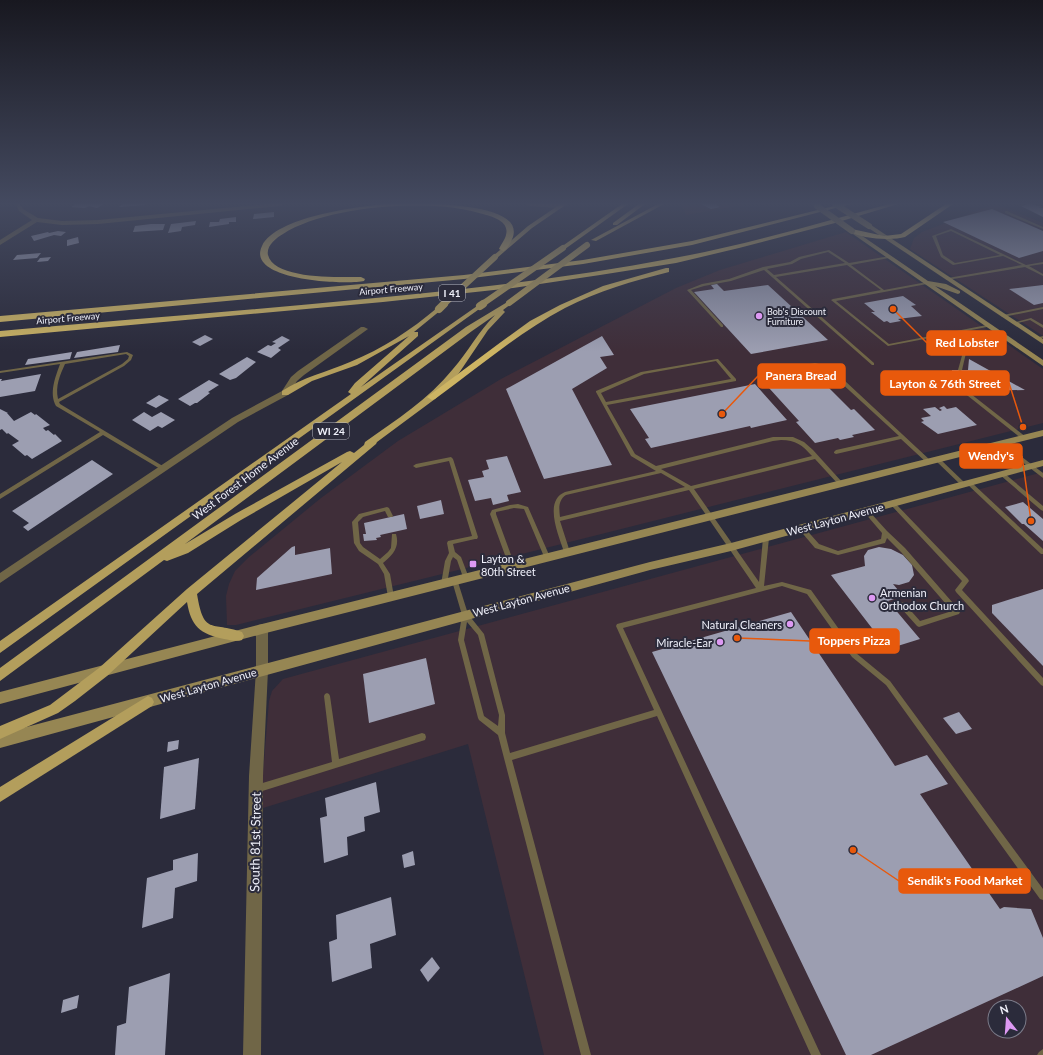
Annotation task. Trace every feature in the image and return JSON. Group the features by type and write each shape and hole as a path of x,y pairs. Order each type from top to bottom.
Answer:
{"highway":[{"path":"264,253 264,258 271,266 285,272 308,277 336,280 436,276 464,277"},
{"name":"Airport Freeway","path":"0,319 464,277 583,262 636,253"},
{"name":"Airport Freeway","path":"0,334 494,289 645,266 708,253"},
{"path":"432,397 521,331 549,313 576,300 633,278 731,253"}],"main road":[{"path":"284,393 303,383 354,363 406,334 417,325 425,322 499,253"},
{"name":"West Forest Home Avenue","path":"0,648 556,253"},
{"name":"West Forest Home Avenue","path":"0,675 463,334 509,303 576,253"},
{"path":"884,253 988,326 1032,341 1043,364"},
{"path":"911,253 1014,323 1032,341 1043,356"},
{"path":"899,264 928,275 948,279"},
{"path":"927,283 950,287 987,312 1003,316"},
{"path":"0,733 54,709 71,698 103,672 191,592 372,442 432,397 456,371 485,330 500,315 509,303"},
{"path":"343,403 358,385 424,326 425,322"},
{"path":"0,698 391,596 444,584 1043,433"},
{"path":"154,562 184,550 238,517 372,442"},
{"name":"West Layton Avenue","path":"0,741 465,615 650,566 766,538 1043,463"},
{"path":"191,592 193,610 204,629 213,633 238,636"},
{"path":"0,795 148,702"}],"street":[{"path":"0,579 235,420 284,393 297,376 364,329"},
{"name":"South 81st Street","path":"252,1055 256,789 262,670 262,629"}],"lane":[{"path":"722,326 689,290 703,284 730,280 764,268 791,263 800,258 820,253"},
{"path":"832,253 884,291"},
{"path":"941,253 942,256 954,264 1004,255"},
{"path":"1000,253 1043,275"},
{"path":"773,276 889,257"},
{"path":"948,279 1043,263"},
{"path":"764,268 873,364"},
{"path":"927,283 833,300 888,345 988,326"},
{"path":"1003,316 1043,308"},
{"path":"1014,323 1032,319 1043,327"},
{"path":"0,372 126,353 129,353 132,357 123,365 56,402"},
{"path":"960,370 964,353"},
{"path":"604,404 734,380 717,360 643,373 598,392 604,404 633,455 692,488 761,590"},
{"path":"63,362 54,389 54,396 58,405 164,469"},
{"path":"779,372 815,364 828,368 903,437 967,484 1043,552"},
{"path":"961,378 960,387 1024,438"},
{"path":"0,496 104,432"},
{"path":"656,468 773,439 789,437 806,445 840,483"},
{"path":"836,452 903,437"},
{"path":"1002,444 1043,476"},
{"path":"558,520 816,457"},
{"path":"416,466 451,459 475,537 450,543 452,553 448,561 444,584"},
{"path":"567,552 558,520 556,506 559,498 567,493 662,471"},
{"path":"1002,474 1043,509"},
{"path":"894,504 966,581 958,590 1043,682"},
{"path":"512,566 493,514 494,511 512,506 526,508 547,558"},
{"path":"390,516 387,509 361,516 355,522 357,543 361,549 380,562 387,574 391,596"},
{"path":"866,511 885,533 903,550 957,612 919,624 902,605"},
{"path":"801,528 817,546 838,553 883,541 885,533"},
{"path":"380,562 392,552 395,545 394,536"},
{"path":"761,590 766,538"},
{"path":"452,553 459,559 465,615 461,640 481,718 501,733"},
{"path":"816,1055 619,626 782,584 808,592 854,655 888,683 1043,896"},
{"path":"465,615 481,634 502,715 501,733 586,1055"},
{"path":"327,696 336,764"},
{"path":"508,757 659,712"},
{"path":"256,789 422,737"}],"shaded area":[{"path":"776,253 877,253 1043,369 1043,423 426,578 236,625 227,625 226,596 229,584 235,571 249,557 321,498 398,441 501,379 676,288 720,270"},
{"path":"916,253 1043,253 1043,336"},
{"path":"1043,472 1043,1055 544,1055 468,744 260,809 269,701 272,691 283,679"}],"building":[{"path":"41,253 37,258 13,260 17,255"},
{"path":"1009,253 1035,253 1019,258"},
{"path":"51,257 48,261 37,262 40,258"},
{"name":"Bob's Discount Furniture","path":"717,284 724,291 768,285 828,340 751,354 694,292 714,289 711,285"},
{"path":"1043,285 1043,303 1034,305 1009,289"},
{"path":"903,296 916,305 911,306 922,316 898,319 901,321 890,323 887,321 884,322 871,312 875,312 864,303"},
{"path":"205,335 213,339 200,346 192,342"},
{"path":"282,336 290,340 278,348 281,350 271,358 257,352 268,345 271,346 276,343 272,342"},
{"path":"602,336 614,355 600,357 607,368 572,389 612,465 544,479 506,389"},
{"path":"120,345 118,352 74,358 77,352"},
{"path":"72,352 70,359 25,365 28,359"},
{"path":"247,357 256,362 236,378 230,380 219,374"},
{"path":"969,359 1025,390 966,391 968,378 954,379 951,377 952,370 968,370"},
{"path":"41,374 35,391 0,397 0,379 2,379 1,381"},
{"path":"819,378 851,410 854,409 875,430 852,435 854,437 840,440 838,438 815,443 796,422 799,421 769,388"},
{"path":"209,380 219,385 208,392 210,393 197,403 190,406 178,399"},
{"path":"755,384 787,420 751,428 750,426 651,448 645,439 649,438 630,409"},
{"path":"159,395 169,400 156,408 146,403"},
{"path":"944,406 947,409 956,407 977,425 938,434 921,422 924,421 921,418 931,416 923,409 935,407 940,411 942,410 939,408"},
{"path":"0,409 8,413 14,421 31,412 35,415 36,414 50,425 43,428 54,435 55,434 62,441 32,459 27,455 25,456 12,445 19,441 8,433 7,434 2,429 0,430"},
{"path":"144,412 152,417 161,412 175,420 162,428 158,426 150,431 132,420"},
{"path":"507,456 521,492 507,495 509,501 493,505 491,498 475,501 468,480 484,477 482,471 489,469 486,460"},
{"path":"92,460 113,474 28,531 23,527 29,523 12,511"},
{"path":"441,500 444,514 420,519 417,506"},
{"path":"1023,502 1043,519 1043,541 1024,524 1022,524 1005,507"},
{"path":"404,514 407,529 380,535 381,537 376,538 377,540 364,541 363,534 366,534 364,523"},
{"path":"295,546 295,555 330,548 332,574 256,590 257,578"},
{"name":"Armenian Orthodox Church","path":"879,547 891,549 903,555 912,565 914,575 909,582 899,585 893,584 903,596 888,601 920,639 888,649 831,575 865,566 864,556 868,550"},
{"path":"1043,589 1043,666 992,613 992,605"},
{"path":"791,612 895,766 927,755 948,784 920,794 1000,909 1004,907 1031,909 1043,938 1043,976 993,999 987,999 987,1002 871,1055 846,1055 652,652"},
{"path":"426,658 435,704 369,723 363,674"},
{"path":"959,712 972,729 956,734 943,718"},
{"path":"179,740 178,749 167,752 168,742"},
{"path":"199,758 195,809 160,819 164,767"},
{"path":"376,782 380,812 364,817 365,831 347,837 348,855 324,863 320,818 327,816 325,798"},
{"path":"413,851 415,865 404,868 402,855"},
{"path":"198,853 197,881 175,888 173,918 142,928 147,878 173,870 173,860"},
{"path":"391,897 396,935 370,944 372,968 332,982 329,942 337,939 336,915"},
{"path":"432,957 440,968 428,982 420,970"},
{"path":"170,973 165,1055 115,1055 117,1026 126,1023 129,987"},
{"path":"79,995 77,1008 61,1013 63,1000"}],"place":[{"name":"Red Lobster","path":"893,309"},
{"name":"Bob's Discount Furniture","path":"759,316"},
{"name":"Panera Bread","path":"722,414"},
{"name":"Layton & 76th Street","path":"1023,427"},
{"name":"Wendy's","path":"1031,521"},
{"name":"Layton & 80th Street","path":"473,564"},
{"name":"Armenian Orthodox Church","path":"872,598"},
{"name":"Natural Cleaners","path":"790,624"},
{"name":"Toppers Pizza","path":"737,638"},
{"name":"Miracle-Ear","path":"720,642"},
{"name":"Sendik's Food Market","path":"853,850"}]}
